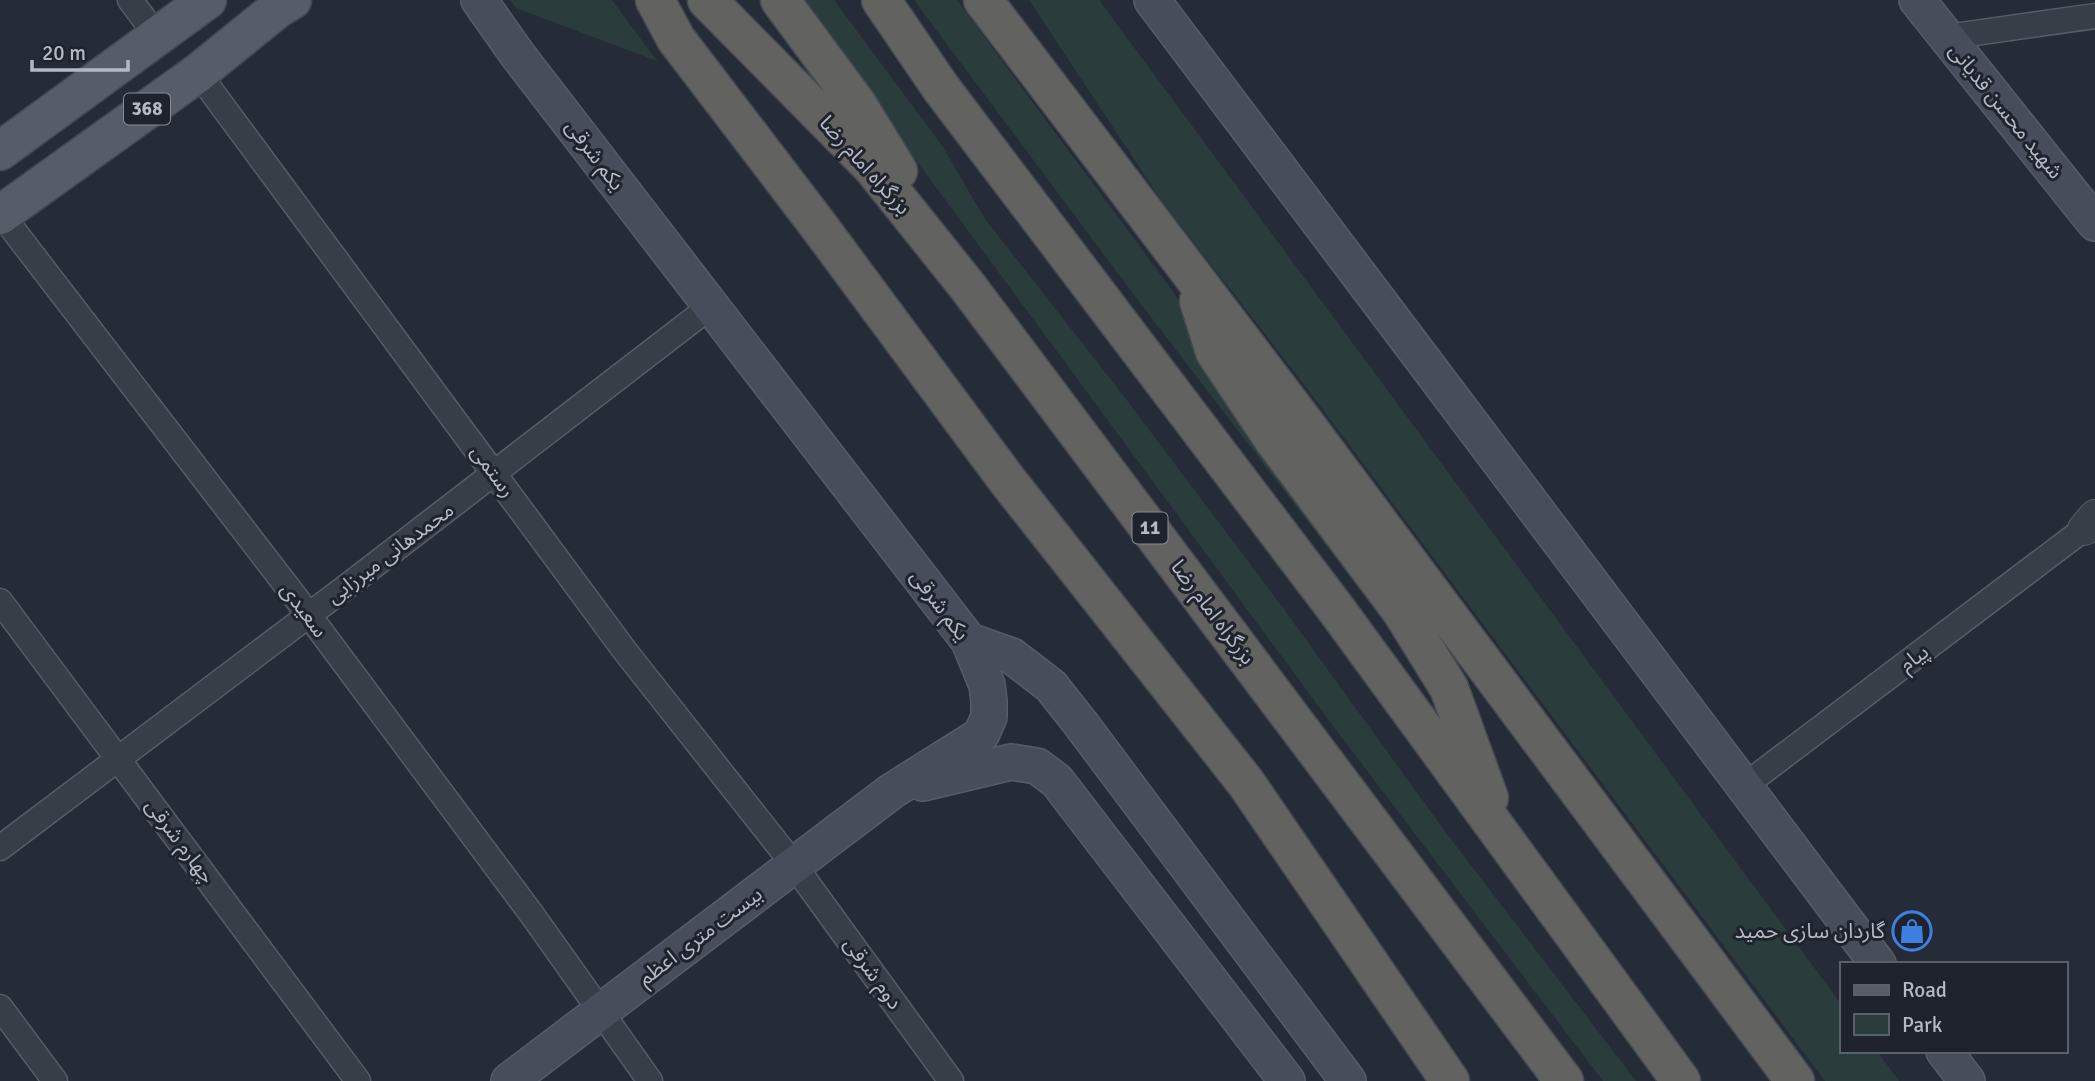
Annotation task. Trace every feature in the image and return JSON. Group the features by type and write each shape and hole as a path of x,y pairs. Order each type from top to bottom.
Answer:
{"highway":[{"path":"655,0 676,39 1007,480 1246,783 1450,1081"},
{"name":"بزرگراه امام رضا","path":"707,0 872,167 968,287 1564,1081"},
{"path":"780,0 857,104 968,287"},
{"path":"881,0 941,88 1336,609 1681,1081"},
{"path":"983,0 1300,417 1795,1081"},
{"path":"1191,276 1215,352 1273,439 1402,612 1449,688 1503,840"}],"main road":[{"name":"368","path":"0,151 207,0"},
{"name":"368","path":"1,214 198,73 292,0"},
{"name":"یکم شرقی","path":"479,0 517,54 969,641 987,685 989,717 981,735 892,791"},
{"path":"1152,0 1876,962"},
{"name":"شهید محسن قدیانی","path":"1917,0 2095,223"},
{"path":"969,641 1012,656 1051,686 1348,1081"},
{"path":"892,791 1011,762 1037,766 1057,781 1287,1081"},
{"name":"بیست متری اعظم","path":"509,1081 892,791"},
{"path":"1946,1053 1967,1081"}],"street":[{"path":"130,0 157,36"},
{"path":"1947,37 2095,16"},
{"name":"رستمی","path":"198,73 625,651 794,865"},
{"name":"سعیدی","path":"1,214 308,615 533,916 650,1081"},
{"name":"محمدهانی میرزایی","path":"0,848 711,306"},
{"name":"پیام","path":"1744,786 2091,525"},
{"name":"چهارم شرقی","path":"0,601 358,1081"},
{"name":"دوم شرقی","path":"794,865 951,1081"},
{"path":"0,1007 55,1081"}],"green space":[{"path":"510,0 612,0 657,61 516,8"},
{"path":"798,0 834,0 943,147 985,219 1126,399 1283,608 1447,834 1636,1081 1603,1081 1333,726"},
{"path":"914,0 957,0 1172,290 1212,357 1440,694 1134,295"},
{"path":"1029,0 1099,0 1840,1003 1840,1053 1878,1053 1899,1081 1825,1081 1302,382 1161,200"}],"place":[{"name":"گاردان سازی حمید","path":"1912,931"}]}
